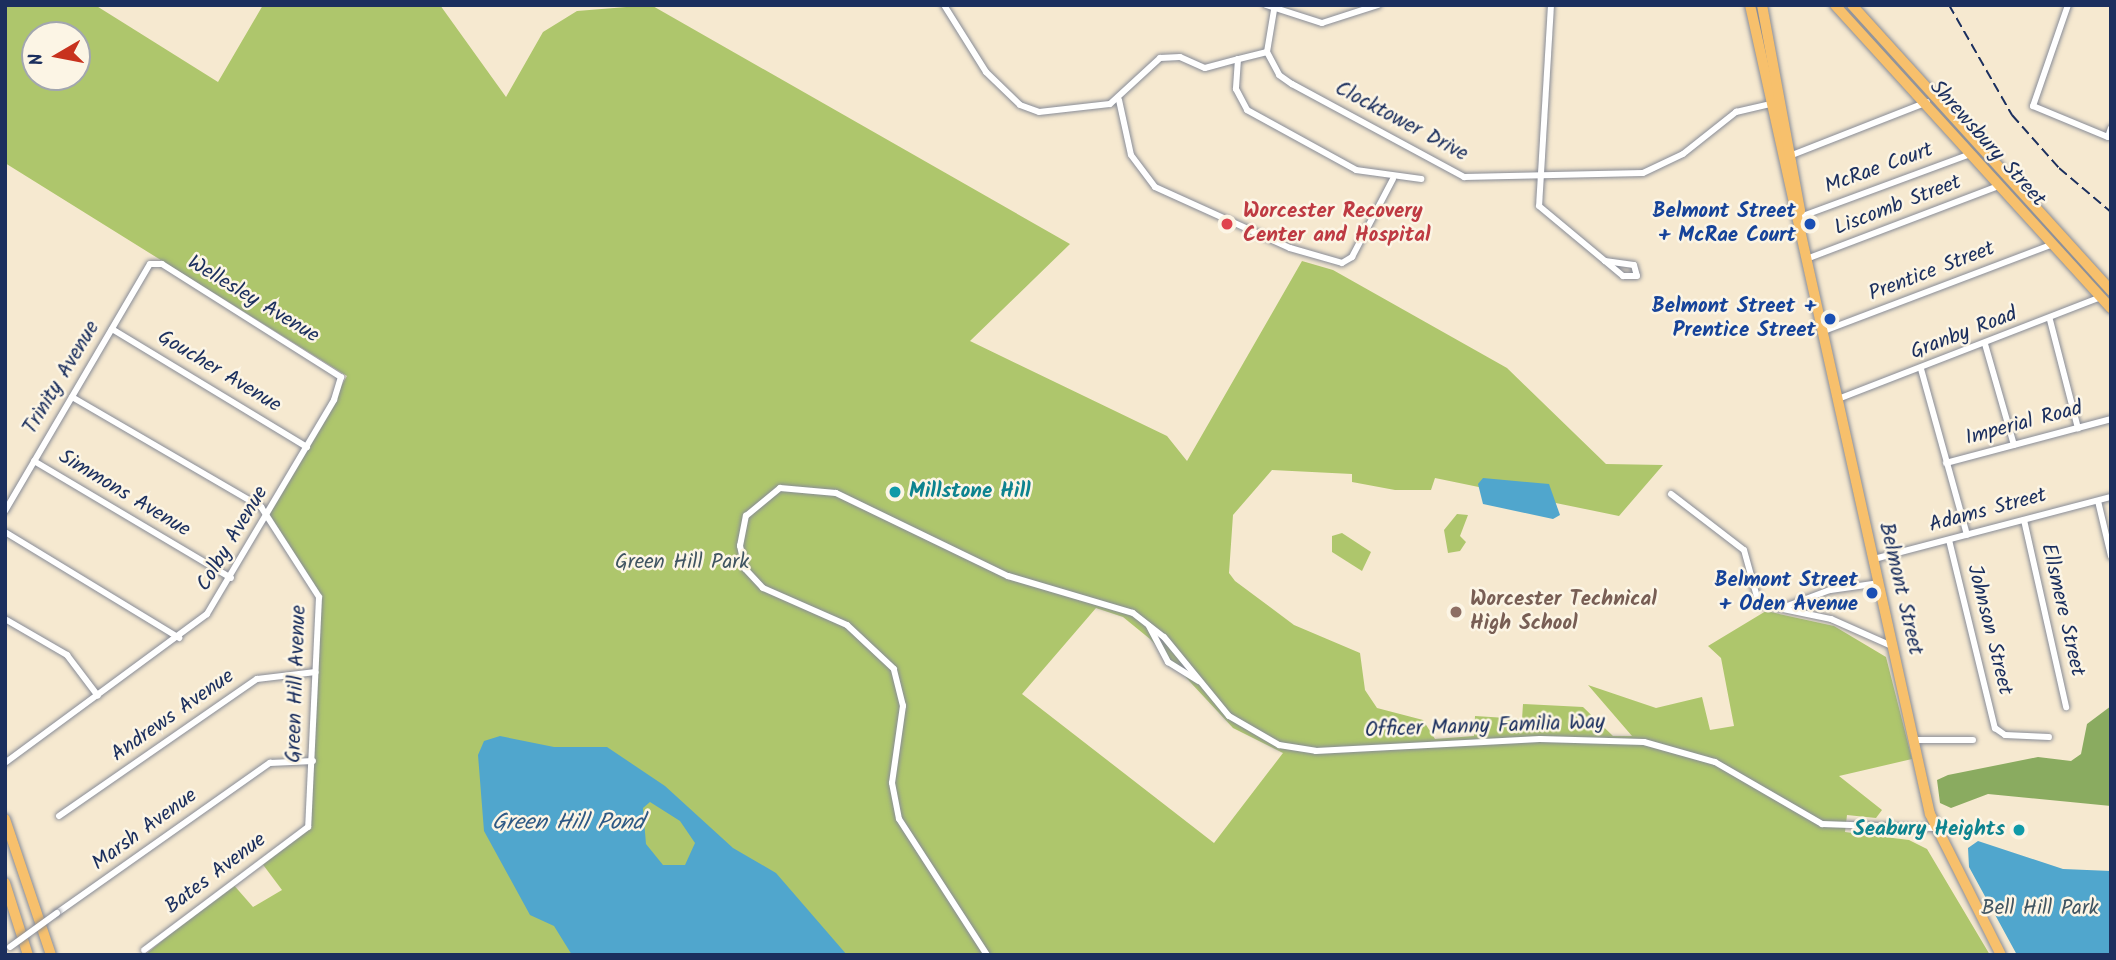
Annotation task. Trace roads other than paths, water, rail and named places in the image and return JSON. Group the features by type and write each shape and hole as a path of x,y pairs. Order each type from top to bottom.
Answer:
{"highway":[{"name":"Belmont Street","path":"1750,5 1792,156 1800,217"},
{"name":"Belmont Street","path":"1762,5 1776,103 1838,399 1934,828 2001,955"},
{"path":"5,819 51,955"},
{"path":"5,883 29,955"}],"main road":[{"name":"Shrewsbury Street","path":"1835,5 2111,308"},
{"name":"Shrewsbury Street","path":"1852,5 2111,291"}],"street":[{"path":"944,5 975,60 1024,108 1070,111 1119,100 1152,60 1180,57 1205,68 1267,52 1274,10"},
{"path":"1266,5 1274,10 1329,23 1378,5"},
{"path":"1551,5 1538,176 1544,216 1623,276 1637,276 1633,264 1605,261"},
{"path":"2068,5 2034,109 2108,136 2111,128"},
{"name":"Clocktower Drive","path":"1267,52 1279,75 1292,84 1445,170 1464,177 1643,173 1683,154 1736,112 1776,103"},
{"path":"1238,59 1236,84 1247,110 1313,149 1393,180 1421,179"},
{"path":"1792,156 1924,104 1934,96"},
{"path":"1119,100 1131,155 1148,182 1290,248 1342,263 1352,257 1393,180"},
{"name":"McRae Court","path":"1800,217 1970,153"},
{"name":"Liscomb Street","path":"1809,258 1999,187"},
{"name":"Prentice Street","path":"1824,331 2053,244"},
{"name":"Trinity Avenue","path":"5,511 151,264"},
{"name":"Wellesley Avenue","path":"151,264 162,264 335,372"},
{"name":"Granby Road","path":"1838,399 2050,320 2101,298"},
{"path":"2050,320 2078,428"},
{"name":"Goucher Avenue","path":"112,329 307,447"},
{"path":"1985,344 2014,445"},
{"path":"1921,369 1967,535"},
{"name":"Colby Avenue","path":"5,763 179,638 207,614 232,578 340,389 335,372"},
{"name":"Green Hill Avenue","path":"72,397 248,499 267,516 319,597 308,827"},
{"name":"Imperial Road","path":"1946,463 2111,419"},
{"name":"Simmons Avenue","path":"34,461 232,578"},
{"name":"Officer Manny Familia Way","path":"987,955 900,819 892,783 902,700 894,669 847,625 755,583 743,564 740,538 746,516 767,494 792,486 819,489 1008,576 1107,603 1145,620 1241,726 1301,750 1540,738 1644,742 1715,762 1822,824 1934,828"},
{"path":"1671,494 1735,539 1751,562 1759,604 1834,620 1894,647"},
{"name":"Adams Street","path":"1874,559 2111,497"},
{"path":"2098,500 2111,556"},
{"name":"Ellsmere Street","path":"2024,520 2066,707"},
{"path":"5,532 179,638"},
{"name":"Johnson Street","path":"1949,540 1995,728 2005,735 2049,737"},
{"path":"1782,608 1830,590 1879,583"},
{"path":"5,619 66,655 97,696"},
{"name":"Officer Manny Familia Way","path":"1145,620 1168,662 1207,690"},
{"name":"Andrews Avenue","path":"59,816 257,679 316,672"},
{"path":"1914,740 1973,740"},
{"name":"Marsh Avenue","path":"8,948 270,763 313,761"},
{"name":"Bates Avenue","path":"144,950 308,827"}],"water":[{"path":"1483,478 1549,484 1560,515 1553,519 1483,504 1478,484"},
{"name":"Green Hill Pond","path":"500,736 554,747 607,747 665,786 733,848 776,873 847,955 572,955 554,926 530,915 484,831 478,755 484,741","holes":["650,802 680,821 695,843 685,865 663,865 646,844 643,808"]},
{"name":"Bell Hill Park","path":"1978,841 2063,869 2111,871 2111,955 2017,955 1969,867 1968,848"}],"railway":[{"path":"1949,5 2012,115 2059,168 2111,212"}],"place":[{"name":"Worcester Recovery Center and Hospital","path":"1227,224"},
{"name":"Belmont Street + McRae Court","path":"1810,224"},
{"name":"Belmont Street + Prentice Street","path":"1830,319"},
{"name":"Millstone Hill","path":"895,492"},
{"name":"Belmont Street + Oden Avenue","path":"1872,593"},
{"name":"Worcester Technical High School","path":"1456,612"},
{"name":"Seabury Heights","path":"2019,830"}],"park label":[{"name":"Green Hill Park","path":"682,563"}]}
